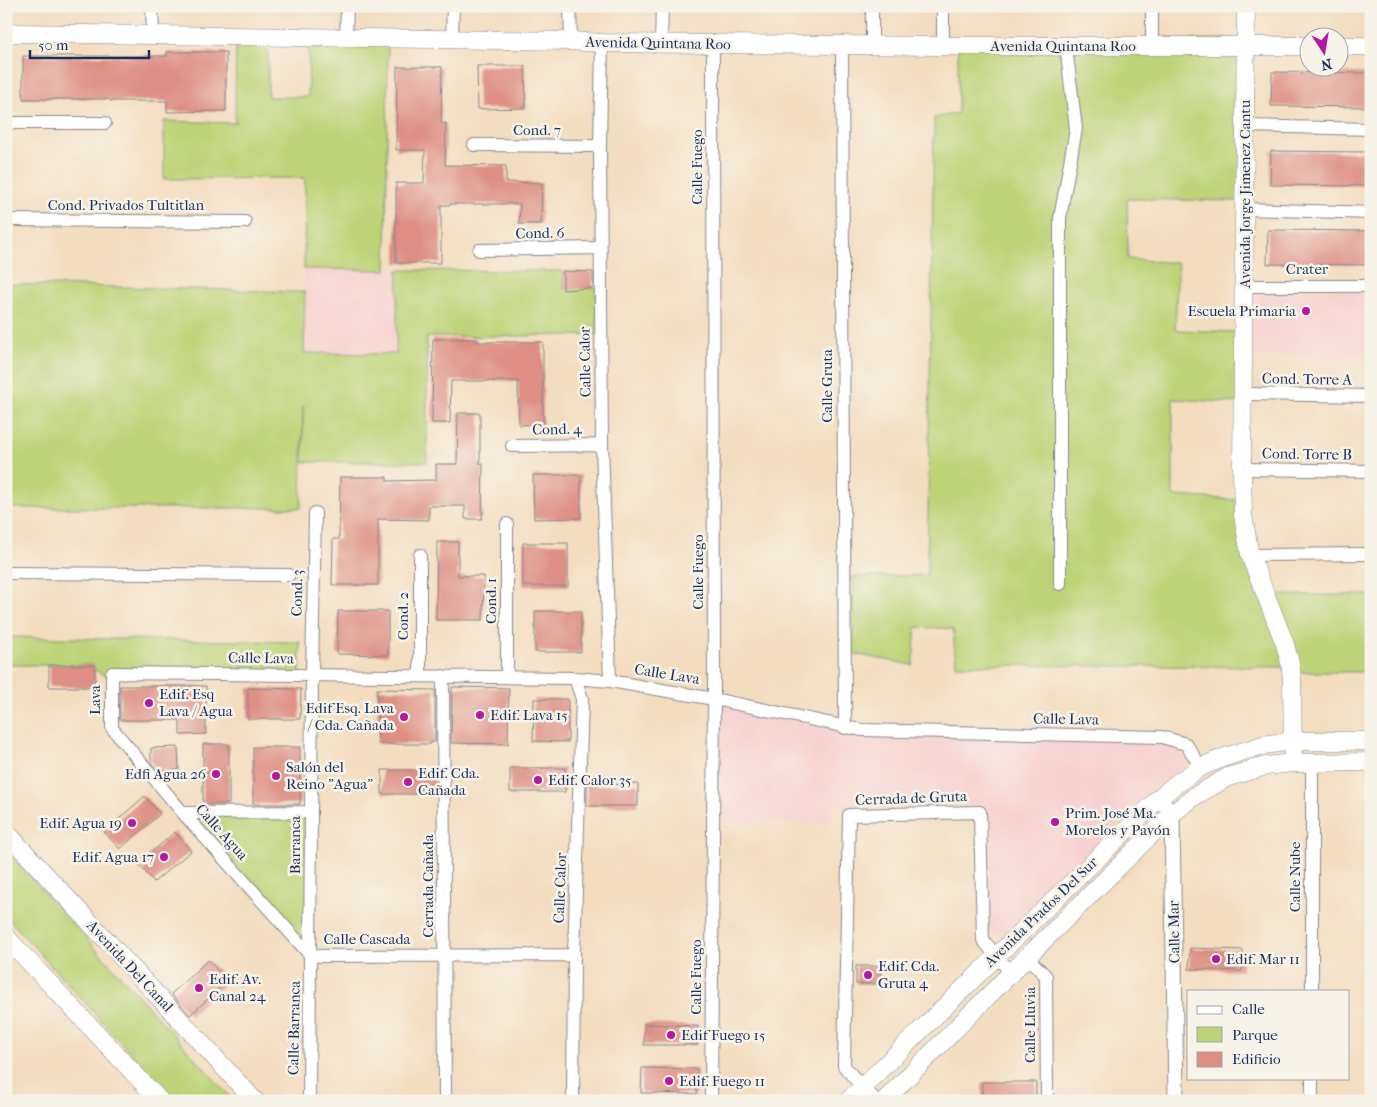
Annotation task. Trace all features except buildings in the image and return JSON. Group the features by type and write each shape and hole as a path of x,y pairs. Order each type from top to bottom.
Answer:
{"main road":[{"name":"Avenida Jorge Jimenez Cantu","path":"1246,6 1243,515 1250,556 1285,644 1290,663 1294,763"},
{"name":"Avenida Quintana Roo","path":"6,36 13,33 153,34 602,43 661,42 943,46 1300,46"},
{"path":"1350,46 1371,46"},
{"name":"Avenida Prados Del Sur","path":"848,1101 1158,798 1176,784 1201,767 1263,745 1292,741 1371,741"},
{"name":"Avenida Prados Del Sur","path":"894,1098 1027,957 1172,814 1194,796 1228,778 1266,766 1294,763 1371,762"},
{"name":"Avenida Del Canal","path":"6,832 255,1101"},
{"path":"6,937 160,1101"}],"street":[{"path":"152,6 153,34"},
{"path":"346,38 347,6"},
{"path":"452,39 453,6"},
{"path":"570,6 571,41"},
{"path":"661,42 662,6"},
{"path":"872,6 872,45"},
{"path":"943,6 943,46"},
{"path":"1152,6 1152,46"},
{"name":"Calle Calor","path":"602,43 600,146 602,445 610,681"},
{"name":"Calle Fuego","path":"711,1101 714,699 713,43"},
{"name":"Calle Gruta","path":"842,45 845,728"},
{"path":"1060,584 1060,218 1076,129 1066,46"},
{"path":"6,123 105,123"},
{"path":"1245,126 1371,129"},
{"name":"Cond. 7","path":"474,146 600,146"},
{"path":"1245,209 1371,213"},
{"name":"Cond. Privados Tultitlan","path":"6,220 245,222"},
{"name":"Cond. 6","path":"480,250 600,248"},
{"name":"Crater","path":"1244,286 1371,286"},
{"name":"Cond. Torre A","path":"1243,394 1371,396"},
{"name":"Cond. 4","path":"512,446 602,445"},
{"name":"Cond. Torre B","path":"1242,469 1371,471"},
{"name":"Cond. 3","path":"312,675 315,513"},
{"name":"Cond. 1","path":"507,524 507,677"},
{"path":"1250,556 1371,554"},
{"name":"Cond. 2","path":"420,555 420,676"},
{"path":"6,573 289,575"},
{"name":"Calle Lava","path":"112,672 575,678 610,681 714,699 861,730 1162,737 1186,744 1201,767"},
{"name":"Lava","path":"112,672 112,728"},
{"name":"Barranca","path":"311,956 312,675"},
{"name":"Cerrada Cañada","path":"443,676 445,1094"},
{"name":"Calle Calor","path":"573,1101 574,955 582,699 575,678"},
{"name":"Calle Agua","path":"112,728 183,813 311,956"},
{"name":"Calle Nube","path":"1312,763 1312,990"},
{"path":"1158,798 1172,814"},
{"path":"183,813 311,812"},
{"name":"Cerrada de Gruta","path":"877,1101 844,1066 849,815 980,812 983,940 1011,974"},
{"name":"Calle Mar","path":"1172,814 1176,1101"},
{"name":"Calle Cascada","path":"311,956 574,955"},
{"name":"Calle Barranca","path":"309,1101 311,956"},
{"name":"Calle Lluvia","path":"1027,957 1046,976 1047,1101"},
{"path":"1312,1080 1312,1101"}],"shaded area":[{"path":"304,269 398,270 397,354 304,353"},
{"name":"Escuela Primaria","path":"1241,290 1371,290 1371,356 1240,356"},
{"name":"Prim. José Ma. Morelos y Pavón","path":"722,706 853,734 1171,743 1190,762 1150,790 1005,939 989,930 990,806 832,805 832,823 720,822"}],"green space":[{"path":"236,37 268,38 268,97 308,97 309,41 388,43 386,270 304,269 305,178 164,179 164,121 235,123"},
{"path":"1255,38 1240,201 1127,199 1128,259 1178,263 1175,330 1241,332 1239,403 1173,399 1173,496 1239,500 1265,595 1371,595 1371,672 1285,672 1284,667 956,665 953,629 916,627 913,665 854,654 851,577 927,575 934,118 958,113 958,46"},
{"path":"398,270 563,271 563,289 596,288 597,335 427,337 427,462 303,462 303,406 301,508 6,508 6,284 305,292 304,353 396,354"},
{"path":"6,637 300,642 300,675 105,676 95,670 94,665 6,665"},
{"path":"311,812 311,956 183,813"},
{"path":"6,850 234,1101 174,1101 6,916"}],"place":[{"name":"Escuela Primaria","path":"1306,311"},
{"name":"Edif. Esq Lava / Agua","path":"149,703"},
{"name":"Edif. Lava 15","path":"480,715"},
{"name":"Edif Esq. Lava / Cda. Cañada","path":"404,717"},
{"name":"Edfi Agua 26","path":"216,774"},
{"name":"Salón del Reino \"Agua\"","path":"276,776"},
{"name":"Edif. Calor 35","path":"538,780"},
{"name":"Edif. Cda. Cañada","path":"408,782"},
{"name":"Prim. José Ma. Morelos y Pavón","path":"1055,822"},
{"name":"Edif. Agua 19","path":"132,823"},
{"name":"Edif. Agua 17","path":"164,857"},
{"name":"Edif. Mar 11","path":"1216,959"},
{"name":"Edif. Cda. Gruta 4","path":"868,975"},
{"name":"Edif. Av. Canal 24","path":"199,988"},
{"name":"Edif Fuego 15","path":"671,1035"},
{"name":"Edif. Fuego 11","path":"669,1081"}]}
